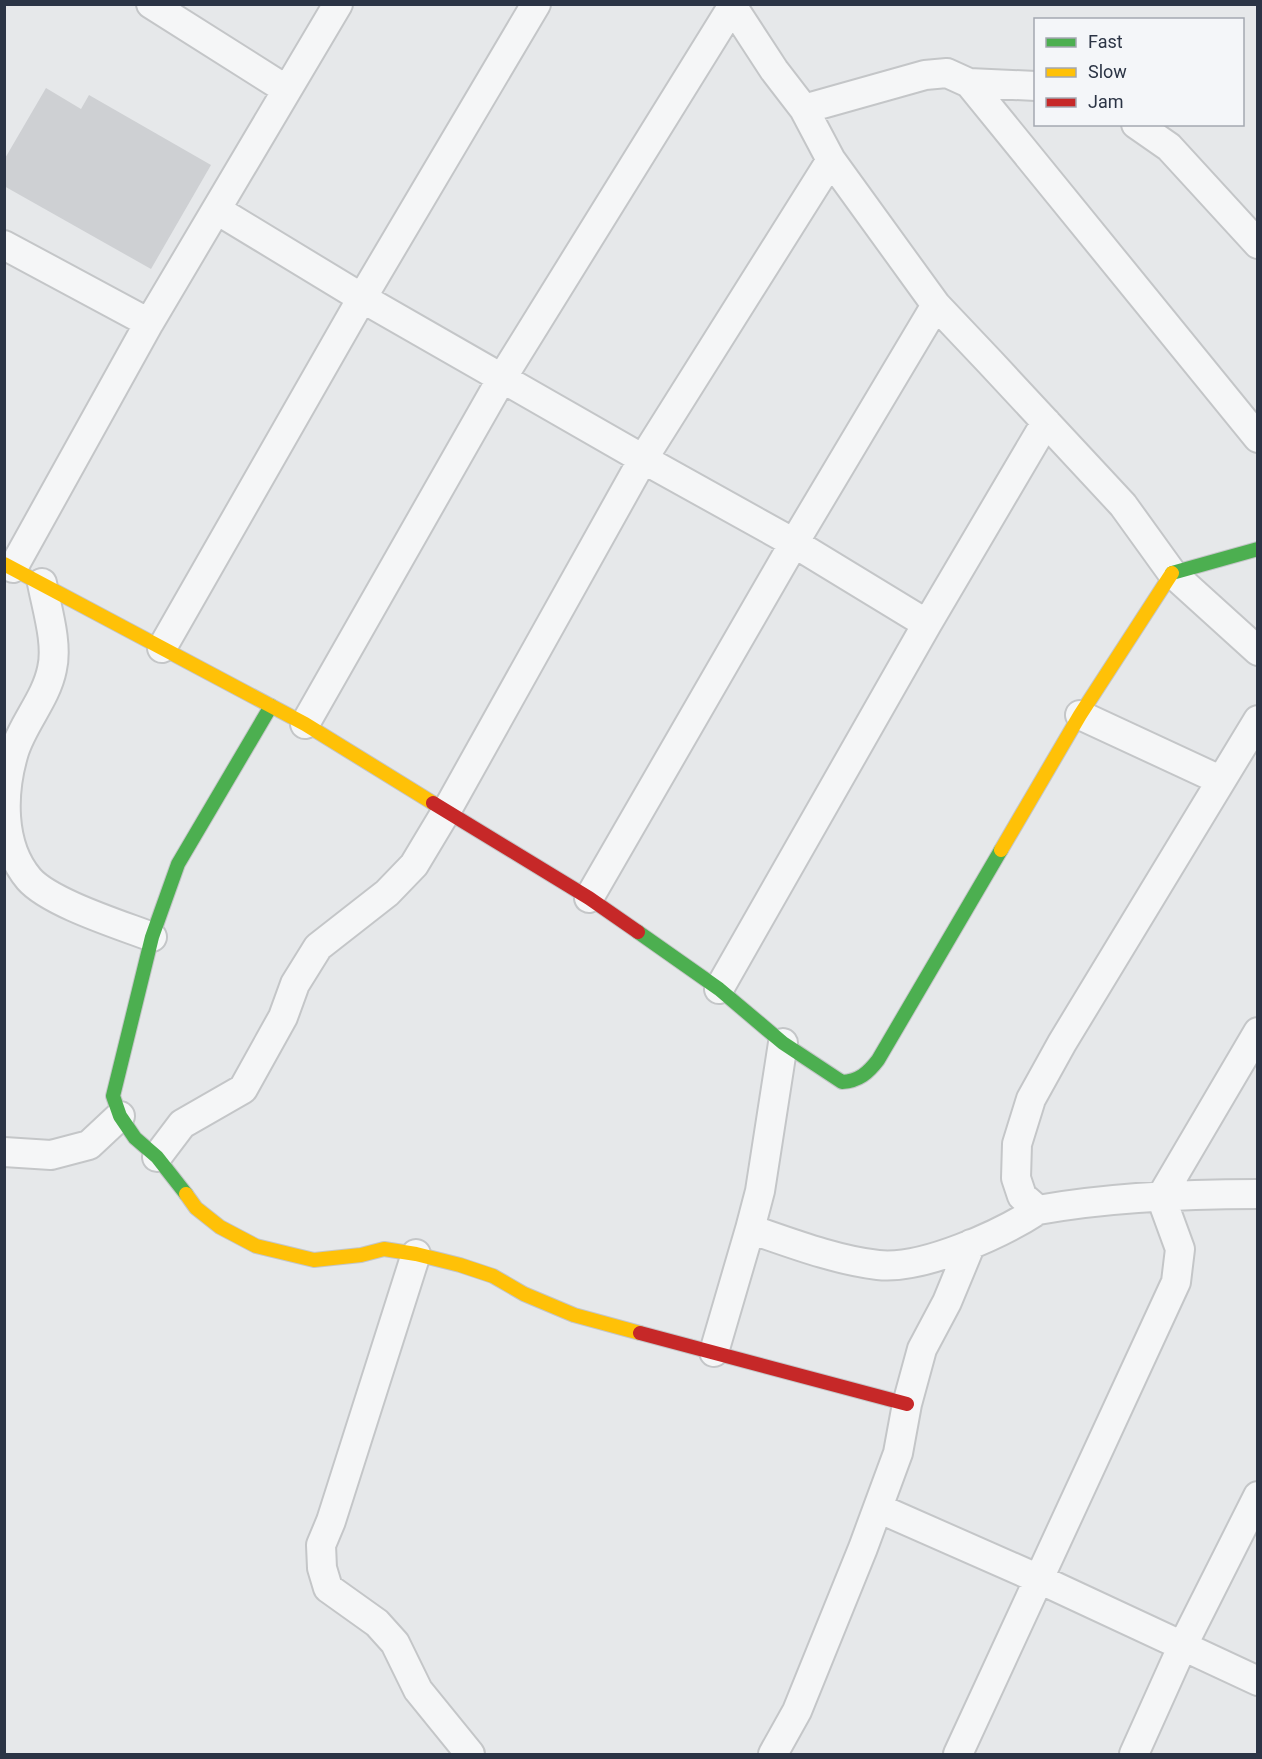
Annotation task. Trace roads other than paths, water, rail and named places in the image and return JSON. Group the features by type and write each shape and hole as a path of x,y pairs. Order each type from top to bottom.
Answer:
{"street":[{"path":"151,4 287,90"},
{"path":"338,4 149,323 9,566 304,724 447,810 589,898 719,989 783,1043 842,1082 851,1083 865,1077 893,1036 1080,715 1172,573 1257,549"},
{"path":"162,648 362,298 536,4"},
{"path":"304,724 502,378 732,6 774,70 804,109 831,160 936,305 1123,506 1172,573 1257,651"},
{"path":"804,109 925,75 947,73 969,83 1034,86"},
{"path":"969,83 1257,438"},
{"path":"1139,126 1169,147 1257,244"},
{"path":"157,1157 182,1124 243,1089 283,1017 295,984 318,947 387,893 414,865 643,459 831,160"},
{"path":"217,210 362,298 794,543 927,624"},
{"path":"5,245 149,323"},
{"path":"589,898 794,543 936,305"},
{"path":"719,989 927,624 1046,422"},
{"path":"42,584 54,653 53,668 49,682 22,730 14,753 8,782 7,836 16,858 29,879 48,894 152,936"},
{"path":"271,706 178,864 152,936 113,1096 120,1116 135,1138 157,1157 196,1208 219,1227 256,1246 314,1260 361,1255 384,1249 416,1254 493,1276 524,1294 574,1314 907,1404"},
{"path":"1080,715 1220,780"},
{"path":"1038,1210 1023,1196 1016,1178 1017,1144 1031,1099 1062,1043 1257,720"},
{"path":"1161,1197 1257,1032"},
{"path":"714,1352 760,1191 783,1043"},
{"path":"4,1152 51,1155 89,1145 120,1116"},
{"path":"750,1229 791,1244 880,1265 907,1263 945,1255 1015,1225 1038,1210 1079,1202 1257,1194"},
{"path":"958,1755 1176,1282 1180,1249 1161,1197"},
{"path":"773,1755 797,1711 878,1508 898,1453 907,1404 922,1349 947,1302 971,1244"},
{"path":"416,1254 331,1521 321,1545 322,1568 328,1588 376,1623 395,1642 418,1690 470,1755"},
{"path":"1134,1755 1183,1645 1257,1496"},
{"path":"878,1508 1039,1579 1257,1681"}]}
